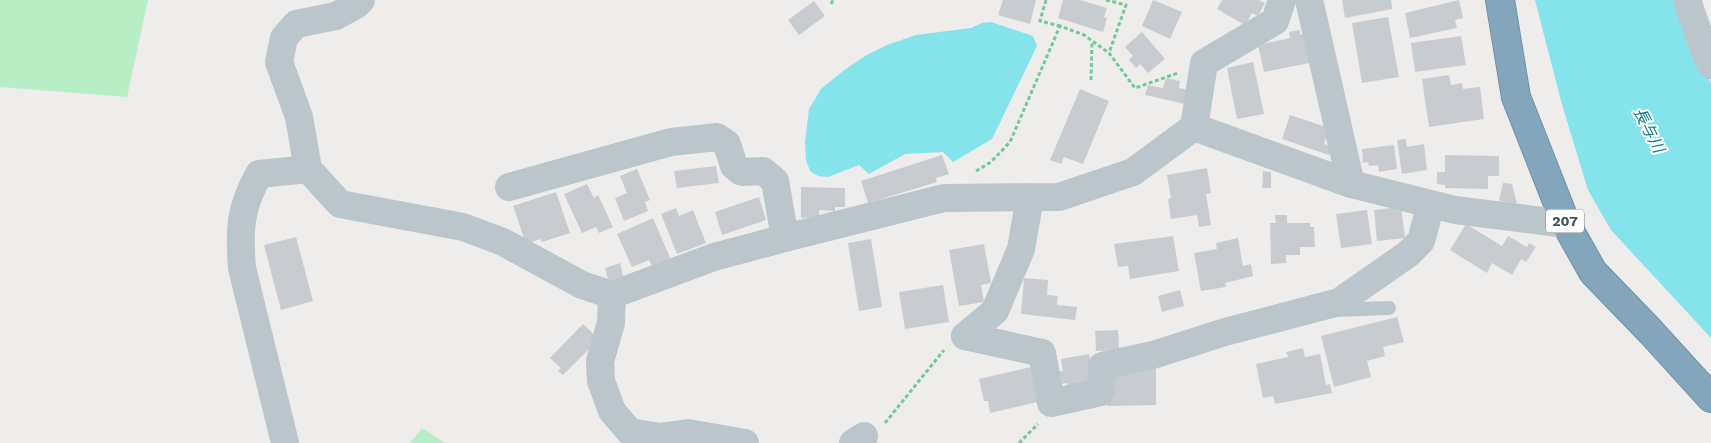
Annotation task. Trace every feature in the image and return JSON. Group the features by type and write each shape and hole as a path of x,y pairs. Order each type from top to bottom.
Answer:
{"highway":[{"name":"207","path":"1500,0 1516,97 1566,224 1593,272 1711,398"}],"street":[{"path":"361,0 356,5 336,16 296,24 284,38 279,62 299,117 308,169 340,204 463,227 503,242 582,284 612,295 714,257 944,198 1059,197 1133,172 1194,127 1204,63 1275,21 1282,0"},
{"path":"1309,0 1351,184"},
{"path":"1688,0 1711,65"},
{"path":"1194,127 1351,184 1455,210 1566,224"},
{"path":"508,187 671,142 717,137 727,144 734,166 742,172 763,171 775,181 785,238"},
{"path":"285,443 242,268 240,244 242,218 250,191 259,174 308,169"},
{"path":"965,336 995,311 1022,249 1030,197"},
{"path":"965,336 1042,353 1051,403 1101,392 1102,366 1153,355 1225,332 1339,302 1408,254 1421,241 1431,204"},
{"path":"612,295 611,323 600,361 601,381 612,411 630,432 659,437 688,433 745,443"}],"lane":[{"path":"1306,311 1389,308"}],"path":[{"path":"831,4 833,0"},
{"path":"1046,0 1040,21 1084,34 1092,42 1109,53 1135,88 1204,63"},
{"path":"1106,0 1126,5 1109,53"},
{"path":"975,172 991,162 1010,142 1060,26"},
{"path":"1091,80 1092,42"},
{"path":"858,439 888,421 924,372 951,342 965,336"}],"green space":[{"path":"0,0 148,0 127,97 0,87"},
{"path":"422,428 445,443 410,443"}],"water":[{"name":"長与川","path":"1535,0 1677,0 1711,84 1711,338 1611,230 1588,190 1561,101"},
{"path":"991,22 1033,36 1037,46 992,139 953,162 943,152 905,154 869,174 859,165 828,177 818,176 810,171 806,160 805,142 809,109 821,89 865,56 887,45 916,35 971,28 982,23"}],"building":[{"path":"1003,0 1036,0 1030,24 998,15"},
{"path":"1063,0 1080,0 1107,8 1104,17 1107,18 1103,32 1058,18"},
{"path":"1153,0 1182,12 1170,39 1142,26"},
{"path":"1222,0 1259,0 1265,3 1258,16 1252,13 1245,25 1217,9"},
{"path":"1342,0 1391,0 1392,9 1345,18"},
{"path":"1459,0 1463,18 1455,20 1457,28 1410,38 1405,13"},
{"path":"814,1 825,16 799,35 788,20"},
{"path":"1388,17 1399,77 1362,83 1352,23"},
{"path":"1300,30 1300,35 1309,33 1315,62 1264,72 1258,45 1290,38 1289,32"},
{"path":"1142,32 1165,59 1148,73 1140,64 1136,68 1129,60 1133,56 1125,47"},
{"path":"1461,36 1466,65 1415,72 1411,43"},
{"path":"1253,62 1264,114 1237,119 1227,68"},
{"path":"1449,75 1451,85 1462,83 1463,89 1480,87 1484,119 1429,127 1422,79"},
{"path":"1166,78 1180,81 1179,88 1188,90 1185,104 1145,95 1148,85 1163,88"},
{"path":"1080,89 1109,101 1083,164 1064,157 1061,164 1050,160"},
{"path":"1290,115 1329,128 1324,144 1332,147 1329,155 1282,139"},
{"path":"1406,139 1407,147 1424,144 1427,170 1402,174 1397,140"},
{"path":"1394,145 1397,169 1379,172 1378,165 1369,166 1368,162 1363,163 1362,149"},
{"path":"942,155 949,174 936,178 937,182 868,203 861,181"},
{"path":"1445,155 1499,156 1499,176 1488,176 1488,189 1445,188 1445,185 1437,184 1437,172 1445,172"},
{"path":"716,166 719,183 677,188 674,171"},
{"path":"1207,168 1211,193 1206,194 1211,225 1199,227 1197,215 1171,219 1168,199 1171,198 1167,175"},
{"path":"637,169 650,200 645,202 648,211 624,221 615,198 627,193 620,176"},
{"path":"1263,171 1271,172 1271,188 1262,188"},
{"path":"1503,183 1512,184 1517,204 1499,201"},
{"path":"587,184 594,198 598,195 613,227 599,233 596,227 582,233 564,194"},
{"path":"801,187 845,188 845,207 835,207 835,211 819,210 819,218 801,218"},
{"path":"556,192 570,233 542,242 540,239 526,244 513,206"},
{"path":"759,197 766,220 722,235 715,212"},
{"path":"1401,207 1405,238 1377,241 1374,210"},
{"path":"676,208 679,216 693,210 706,243 677,254 661,214"},
{"path":"1367,210 1372,244 1341,248 1336,214"},
{"path":"1275,215 1287,215 1287,223 1310,223 1310,227 1314,227 1315,247 1300,247 1300,255 1286,255 1286,263 1271,264 1270,223 1276,223"},
{"path":"653,218 671,260 653,268 649,260 632,267 617,234"},
{"path":"1466,224 1502,246 1508,236 1527,247 1529,243 1536,247 1526,262 1521,259 1512,275 1492,263 1487,273 1450,250"},
{"path":"1173,236 1179,271 1130,279 1128,266 1118,267 1114,244"},
{"path":"296,237 313,301 281,310 264,245"},
{"path":"1238,238 1243,266 1251,264 1253,276 1225,283 1226,287 1201,291 1194,253 1217,249 1216,243"},
{"path":"871,239 882,307 859,311 848,243"},
{"path":"984,244 991,283 981,285 984,302 959,306 949,250"},
{"path":"620,263 624,279 609,283 605,268"},
{"path":"1024,278 1048,280 1047,295 1058,296 1057,305 1077,307 1075,320 1021,314"},
{"path":"943,285 949,322 905,329 899,292"},
{"path":"1180,290 1184,306 1162,312 1158,296"},
{"path":"1397,317 1404,342 1383,347 1385,356 1367,361 1371,377 1334,387 1321,336"},
{"path":"583,324 599,339 563,375 558,371 561,368 550,358"},
{"path":"1118,330 1119,350 1096,351 1095,331"},
{"path":"1303,348 1305,357 1320,354 1326,385 1330,384 1332,393 1275,404 1273,396 1263,398 1256,364 1288,357 1286,352"},
{"path":"1089,354 1095,383 1068,388 1067,383 1060,384 1057,372 1063,371 1061,359"},
{"path":"1035,366 1042,401 990,413 988,401 984,401 979,379"},
{"path":"1111,369 1156,369 1156,405 1107,406 1107,378"}]}
